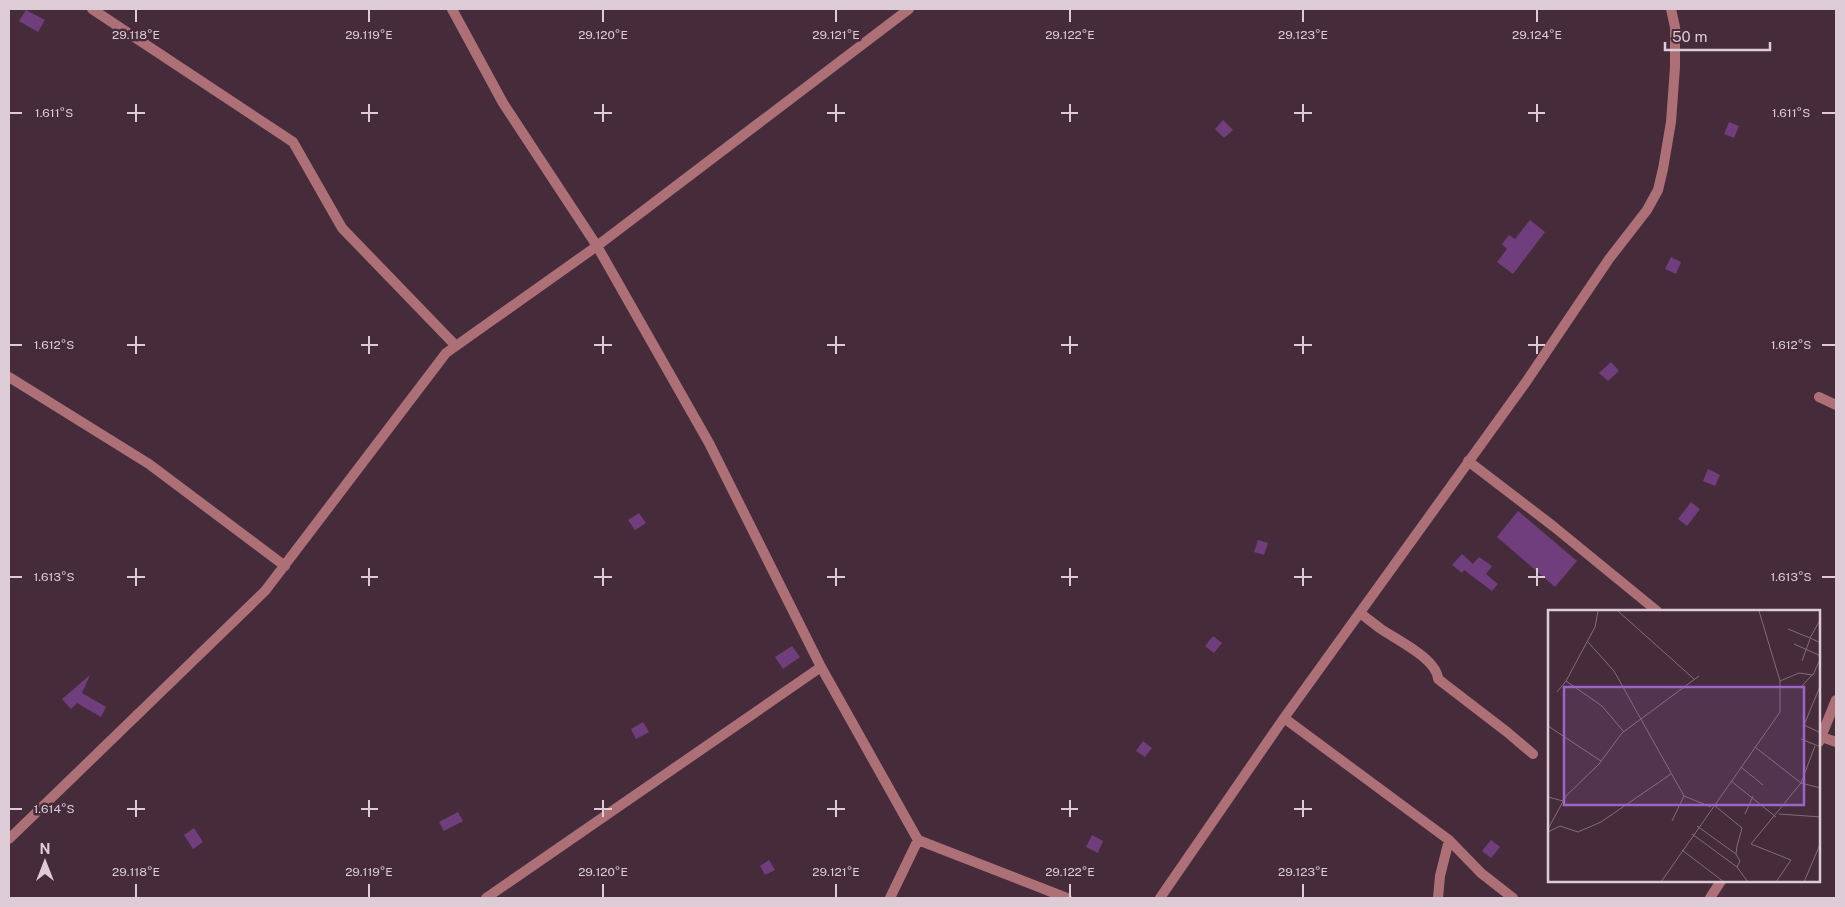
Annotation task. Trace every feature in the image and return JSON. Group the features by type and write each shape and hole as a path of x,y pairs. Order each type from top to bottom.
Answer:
{"street":[{"path":"92,9 293,142 342,228 456,346"},
{"path":"452,9 503,103 597,246 709,443 821,667 918,840 1067,898"},
{"path":"9,839 266,591 446,353 597,246 909,9"},
{"path":"1160,898 1284,718 1551,346 1609,259 1647,210 1658,190 1671,122 1675,67 1674,28 1671,9"},
{"path":"9,377 150,464 285,566"},
{"path":"1819,397 1836,405"},
{"path":"1468,462 1553,526 1656,610"},
{"path":"1360,612 1382,630 1409,646 1434,668 1438,673 1438,679 1446,687 1479,709 1533,754"},
{"path":"486,898 821,667"},
{"path":"1836,700 1820,739 1836,742"},
{"path":"1284,718 1450,840 1481,872 1513,898"},
{"path":"890,898 918,840"},
{"path":"1438,898 1440,876 1450,840"},
{"path":"1710,898 1720,882"}],"building":[{"path":"26,10 45,20 38,32 19,21"},
{"path":"1223,120 1233,130 1224,138 1215,129"},
{"path":"1729,122 1739,126 1734,138 1724,134"},
{"path":"1530,220 1545,232 1513,274 1497,262 1507,249 1502,244 1509,235 1515,239"},
{"path":"1671,257 1681,262 1676,274 1665,269"},
{"path":"1611,362 1619,371 1608,381 1599,373"},
{"path":"1708,469 1720,475 1715,486 1703,481"},
{"path":"1691,502 1700,509 1687,526 1678,519"},
{"path":"1518,511 1577,561 1555,587 1497,537"},
{"path":"639,513 646,523 635,530 628,520"},
{"path":"1258,540 1268,543 1264,555 1254,552"},
{"path":"1462,554 1473,564 1479,557 1492,566 1486,574 1498,584 1492,591 1464,570 1462,573 1452,565"},
{"path":"1213,636 1222,643 1214,653 1205,646"},
{"path":"792,646 800,657 783,669 775,657"},
{"path":"90,675 82,693 106,707 101,717 77,703 71,709 62,699"},
{"path":"643,722 649,732 636,739 631,729"},
{"path":"1143,741 1152,748 1145,757 1136,751"},
{"path":"458,812 463,821 444,831 439,822"},
{"path":"194,828 203,842 193,849 184,835"},
{"path":"1092,835 1103,841 1098,853 1086,847"},
{"path":"1491,840 1500,847 1491,858 1482,851"},
{"path":"769,860 775,870 765,875 760,866"}]}
